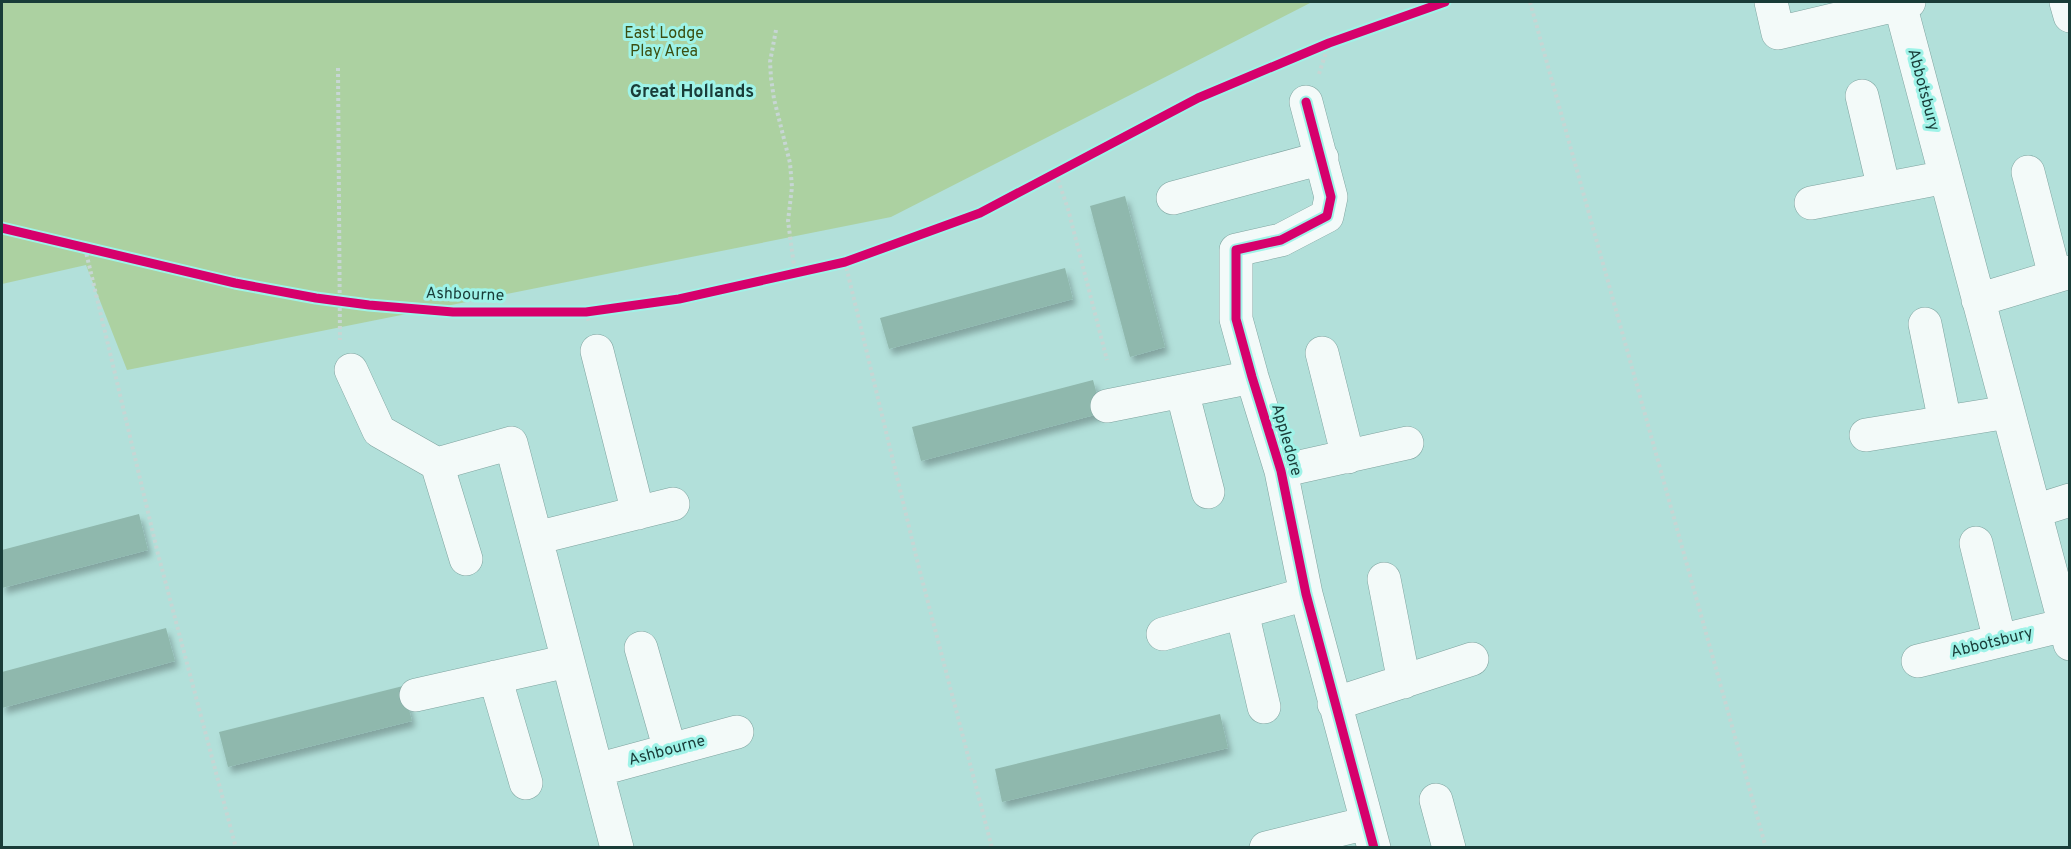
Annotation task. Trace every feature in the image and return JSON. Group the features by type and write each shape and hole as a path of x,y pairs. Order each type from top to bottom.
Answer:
{"street":[{"name":"Abbotsbury","path":"1771,2 1778,33 1905,3 1946,177 2067,634 2000,641 1918,661"},
{"path":"2066,2 2070,16"},
{"path":"1862,96 1884,189"},
{"name":"Appledore","path":"1266,848 1371,835 1306,594 1281,471 1236,319 1236,250 1281,240 1327,216 1331,197 1306,102"},
{"path":"1173,198 1322,158"},
{"path":"1978,300 2062,274 2028,172"},
{"path":"1811,203 1946,177"},
{"path":"1925,324 1945,422"},
{"path":"597,351 638,513"},
{"path":"1322,353 1348,457"},
{"path":"351,370 379,431 437,464 466,559"},
{"path":"1107,406 1252,377"},
{"path":"1182,391 1208,492"},
{"path":"1866,435 2008,412"},
{"path":"437,464 511,443 617,848"},
{"name":"Appledore","path":"1281,471 1407,443"},
{"path":"2035,511 2070,500"},
{"path":"536,538 673,504"},
{"path":"1976,543 2000,641"},
{"path":"1384,579 1404,682"},
{"path":"1163,634 1306,594"},
{"path":"1242,612 1264,708"},
{"path":"641,648 670,750"},
{"path":"1334,704 1472,659"},
{"path":"417,694 568,661"},
{"path":"495,678 526,783"},
{"name":"Ashbourne","path":"597,770 737,732"},
{"path":"1436,800 1449,848"}],"path":[{"path":"1530,2 1766,848"},
{"path":"776,30 770,62 771,78 790,163 792,187 788,221 800,272 783,275"},
{"path":"1318,48 1339,40"},
{"path":"338,68 340,301"},
{"path":"1046,178 1066,168"},
{"path":"1056,174 1068,208 1107,360"},
{"path":"75,245 96,250"},
{"path":"85,248 158,554 236,848"},
{"path":"856,258 840,263 992,848"},
{"path":"575,312 598,310"}],"green space":[{"name":"East Lodge Play Area","path":"2,2 1312,2 891,217 127,370 86,265 2,284"}],"building":[{"path":"1125,196 1165,347 1130,357 1090,206"},
{"path":"1065,268 1073,299 889,349 880,318"},
{"path":"1093,380 1102,413 921,461 912,427"},
{"path":"139,514 148,550 2,588 2,550"},
{"path":"166,628 175,661 2,708 2,672"},
{"path":"403,686 412,721 228,767 219,732"},
{"path":"1220,714 1228,748 1002,802 995,769"}],"cycle path":[{"path":"2,228 235,283 369,305 453,312 586,312 679,299 845,262 980,213 1198,98 1329,43 1445,2"},
{"path":"1306,102 1331,197 1327,216 1281,240 1236,250 1236,319 1281,471 1306,594 1374,848"}],"district":[{"name":"Great Hollands","path":"692,92"}]}
